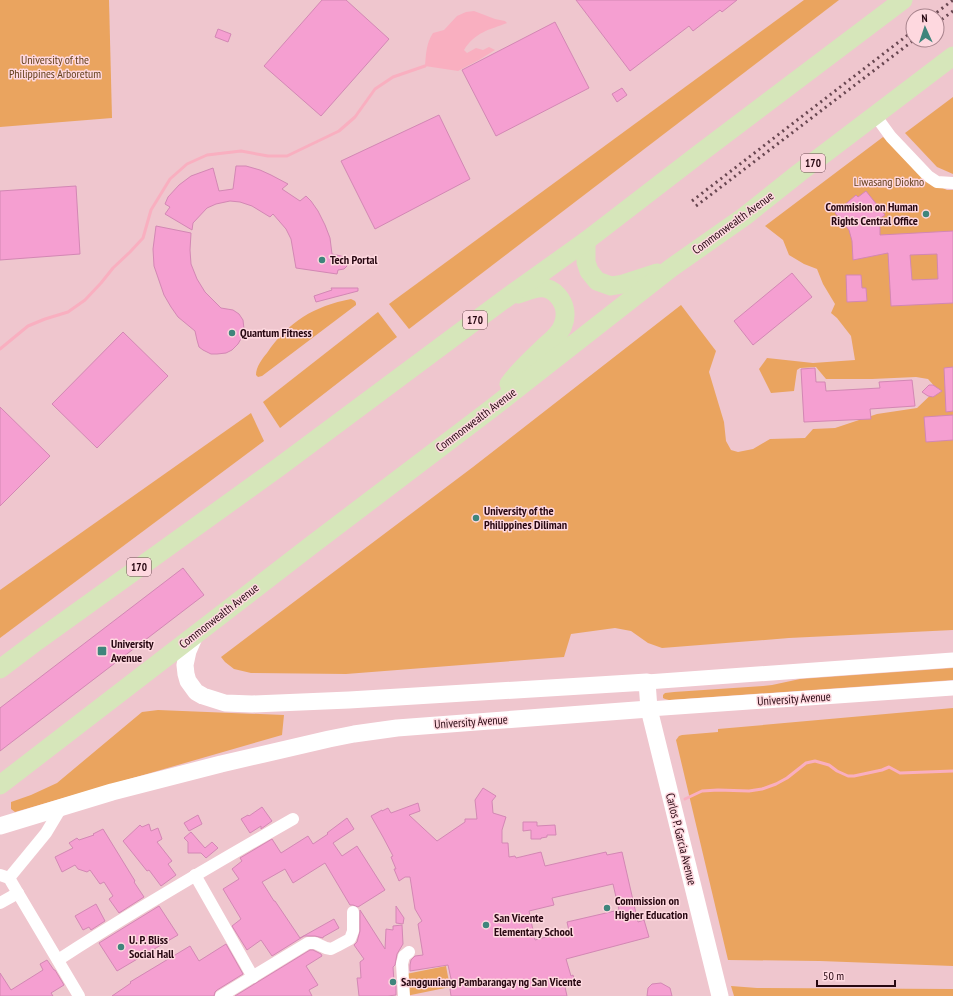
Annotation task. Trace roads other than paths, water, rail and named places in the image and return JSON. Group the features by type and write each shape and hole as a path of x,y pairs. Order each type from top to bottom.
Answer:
{"main road":[{"name":"170","path":"0,669 279,467 502,300 586,241 903,0"},
{"name":"Commonwealth Avenue","path":"0,785 492,409 671,268 745,216 953,56"},
{"path":"586,241 586,262 589,271 597,281 611,286 623,284 671,268"},
{"path":"492,409 513,378 558,334 563,326 565,318 564,307 559,297 548,288 540,287 502,300"},
{"path":"195,635 188,651 185,665 188,681 196,692 216,701 225,703 252,704 349,700 648,682"},
{"name":"Carlos P. Garcia Avenue","path":"648,682 649,709 720,996"},
{"name":"University Avenue","path":"0,826 112,792 221,764 354,734 397,728 649,709"}],"street":[{"path":"875,115 891,137 928,176 936,182 953,183"},
{"path":"648,682 953,660"},
{"name":"University Avenue","path":"649,709 953,688"},
{"path":"61,808 46,833 5,876 18,893 79,996"},
{"path":"58,960 195,875 293,819"},
{"path":"195,875 253,977"},
{"path":"0,903 18,893"},
{"path":"221,996 308,943 331,949 350,939 353,931 353,912"},
{"path":"404,996 402,964 404,956 409,952"}],"waterway":[{"path":"0,349 28,326 68,312 85,300 113,268 143,238 151,210 170,179 187,164 207,155 241,151 268,156 287,156 339,131 355,117 375,89 393,77 425,66"},
{"path":"685,799 702,791 749,791 762,789 787,778 806,763 815,761 829,765 848,776 882,770 889,767 900,773 953,771"}],"railway":[{"path":"942,8 953,0"},
{"path":"945,17 953,11"},
{"path":"692,201 905,37"},
{"path":"696,206 905,47"}],"place":[{"name":"Commision on Human Rights Central Office","path":"926,214"},
{"name":"Tech Portal","path":"322,260"},
{"name":"Quantum Fitness","path":"232,333"},
{"name":"University of the Philippines Diliman","path":"476,518"},
{"name":"University Avenue","path":"102,651"},
{"name":"Commission on Higher Education","path":"607,908"},
{"name":"San Vicente Elementary School","path":"486,925"},
{"name":"U. P. Bliss Social Hall","path":"121,947"},
{"name":"Sangguniang Pambarangay ng San Vicente","path":"393,982"}],"park label":[{"name":"University of the Philippines Arboretum","path":"55,67"},
{"name":"Liwasang Diokno","path":"889,182"}]}
